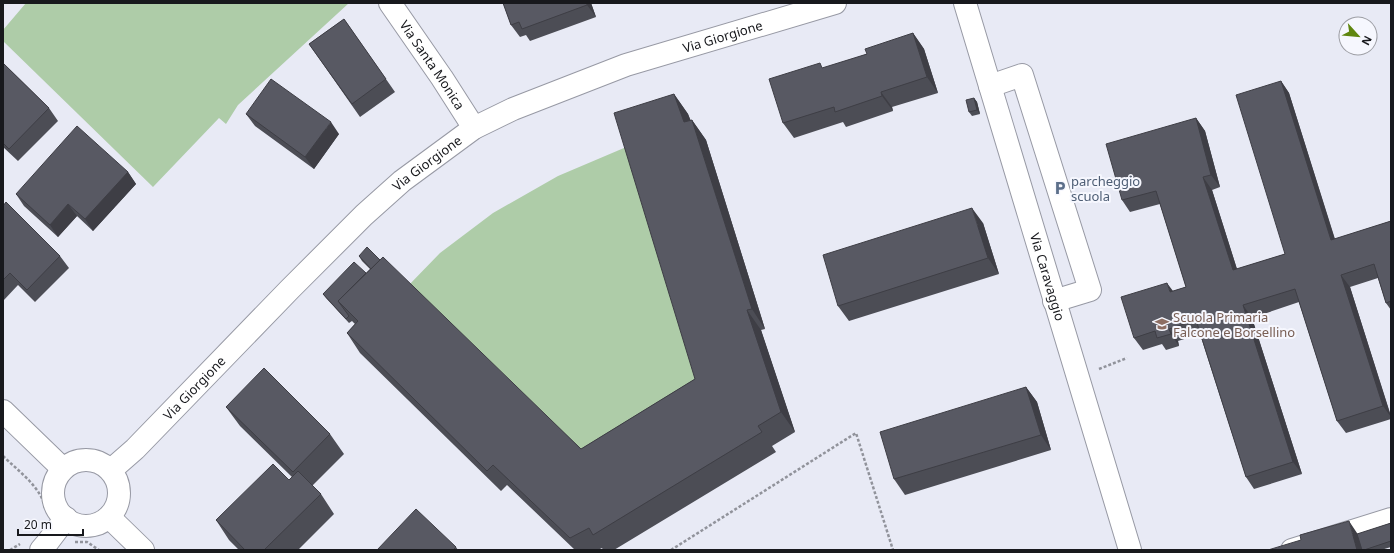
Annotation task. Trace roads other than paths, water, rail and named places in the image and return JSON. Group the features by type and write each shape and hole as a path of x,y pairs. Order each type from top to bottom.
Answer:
{"street":[{"name":"Via Santa Monica","path":"390,3 442,78 474,128"},
{"name":"Via Giorgione","path":"111,470 135,449 364,215 402,181 474,128 513,109 626,65 782,10 835,3"},
{"name":"Via Caravaggio","path":"965,3 1130,550"},
{"path":"990,86 1022,75 1090,290 1054,301"},
{"path":"3,411 63,469"},
{"path":"83,460 91,460 102,463 111,470 118,484 119,495 116,508 109,517 97,524 86,526 71,522 56,507 53,496 56,479 63,469 72,463 83,460"},
{"path":"109,517 143,550"},
{"path":"41,550 66,518"},
{"path":"1292,550 1391,519"}],"place":[{"name":"parcheggio scuola","path":"1060,188"},
{"name":"Scuola Primaria Falcone e Borsellino","path":"1162,324"}]}
